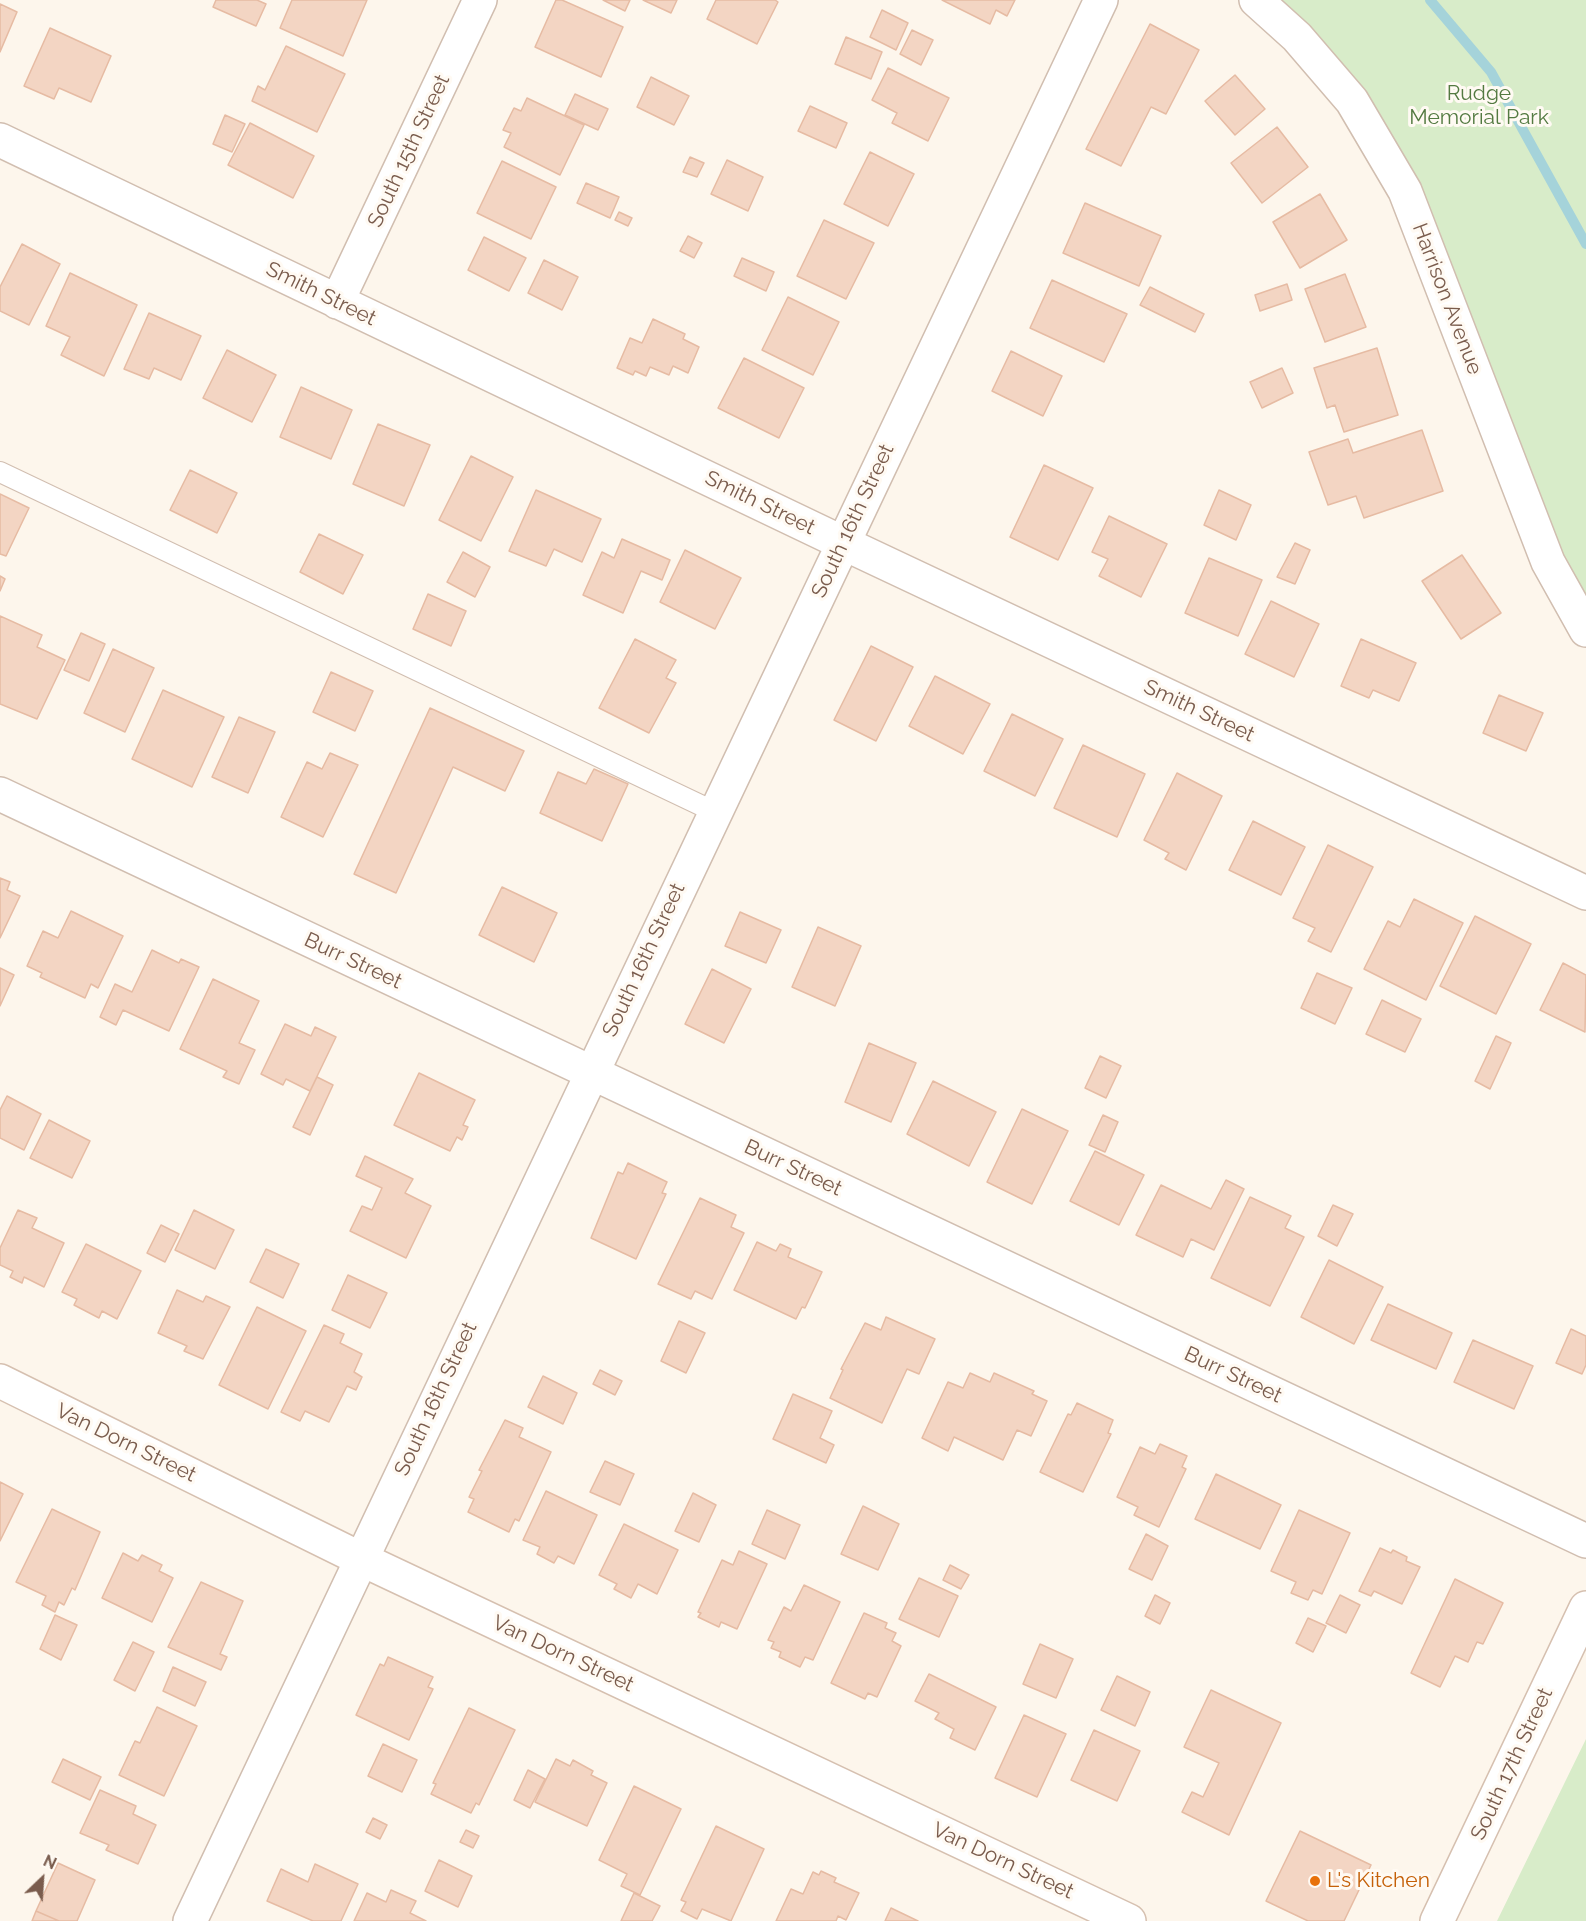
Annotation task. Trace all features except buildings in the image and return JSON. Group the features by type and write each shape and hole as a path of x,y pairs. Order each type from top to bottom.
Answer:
{"street":[{"name":"South 15th Street","path":"337,302 480,0"},
{"name":"South 16th Street","path":"190,1921 1101,0"},
{"name":"Harrison Avenue","path":"1256,0 1297,37 1353,101 1405,191 1548,562 1586,630"},
{"name":"Smith Street","path":"0,140 843,543 1586,893"},
{"name":"Burr Street","path":"0,794 1586,1541"},
{"name":"Van Dorn Street","path":"0,1381 361,1559 1129,1921"},
{"name":"South 17th Street","path":"1437,1921 1586,1608"}],"lane":[{"path":"0,472 714,813"}],"green space":[{"name":"Rudge Memorial Park","path":"1256,0 1586,0 1586,630 1405,191"},
{"path":"1586,1739 1586,1921 1497,1921"}],"waterway":[{"path":"1430,0 1491,72 1586,244"}],"place":[{"name":"L's Kitchen","path":"1315,1881"}]}
